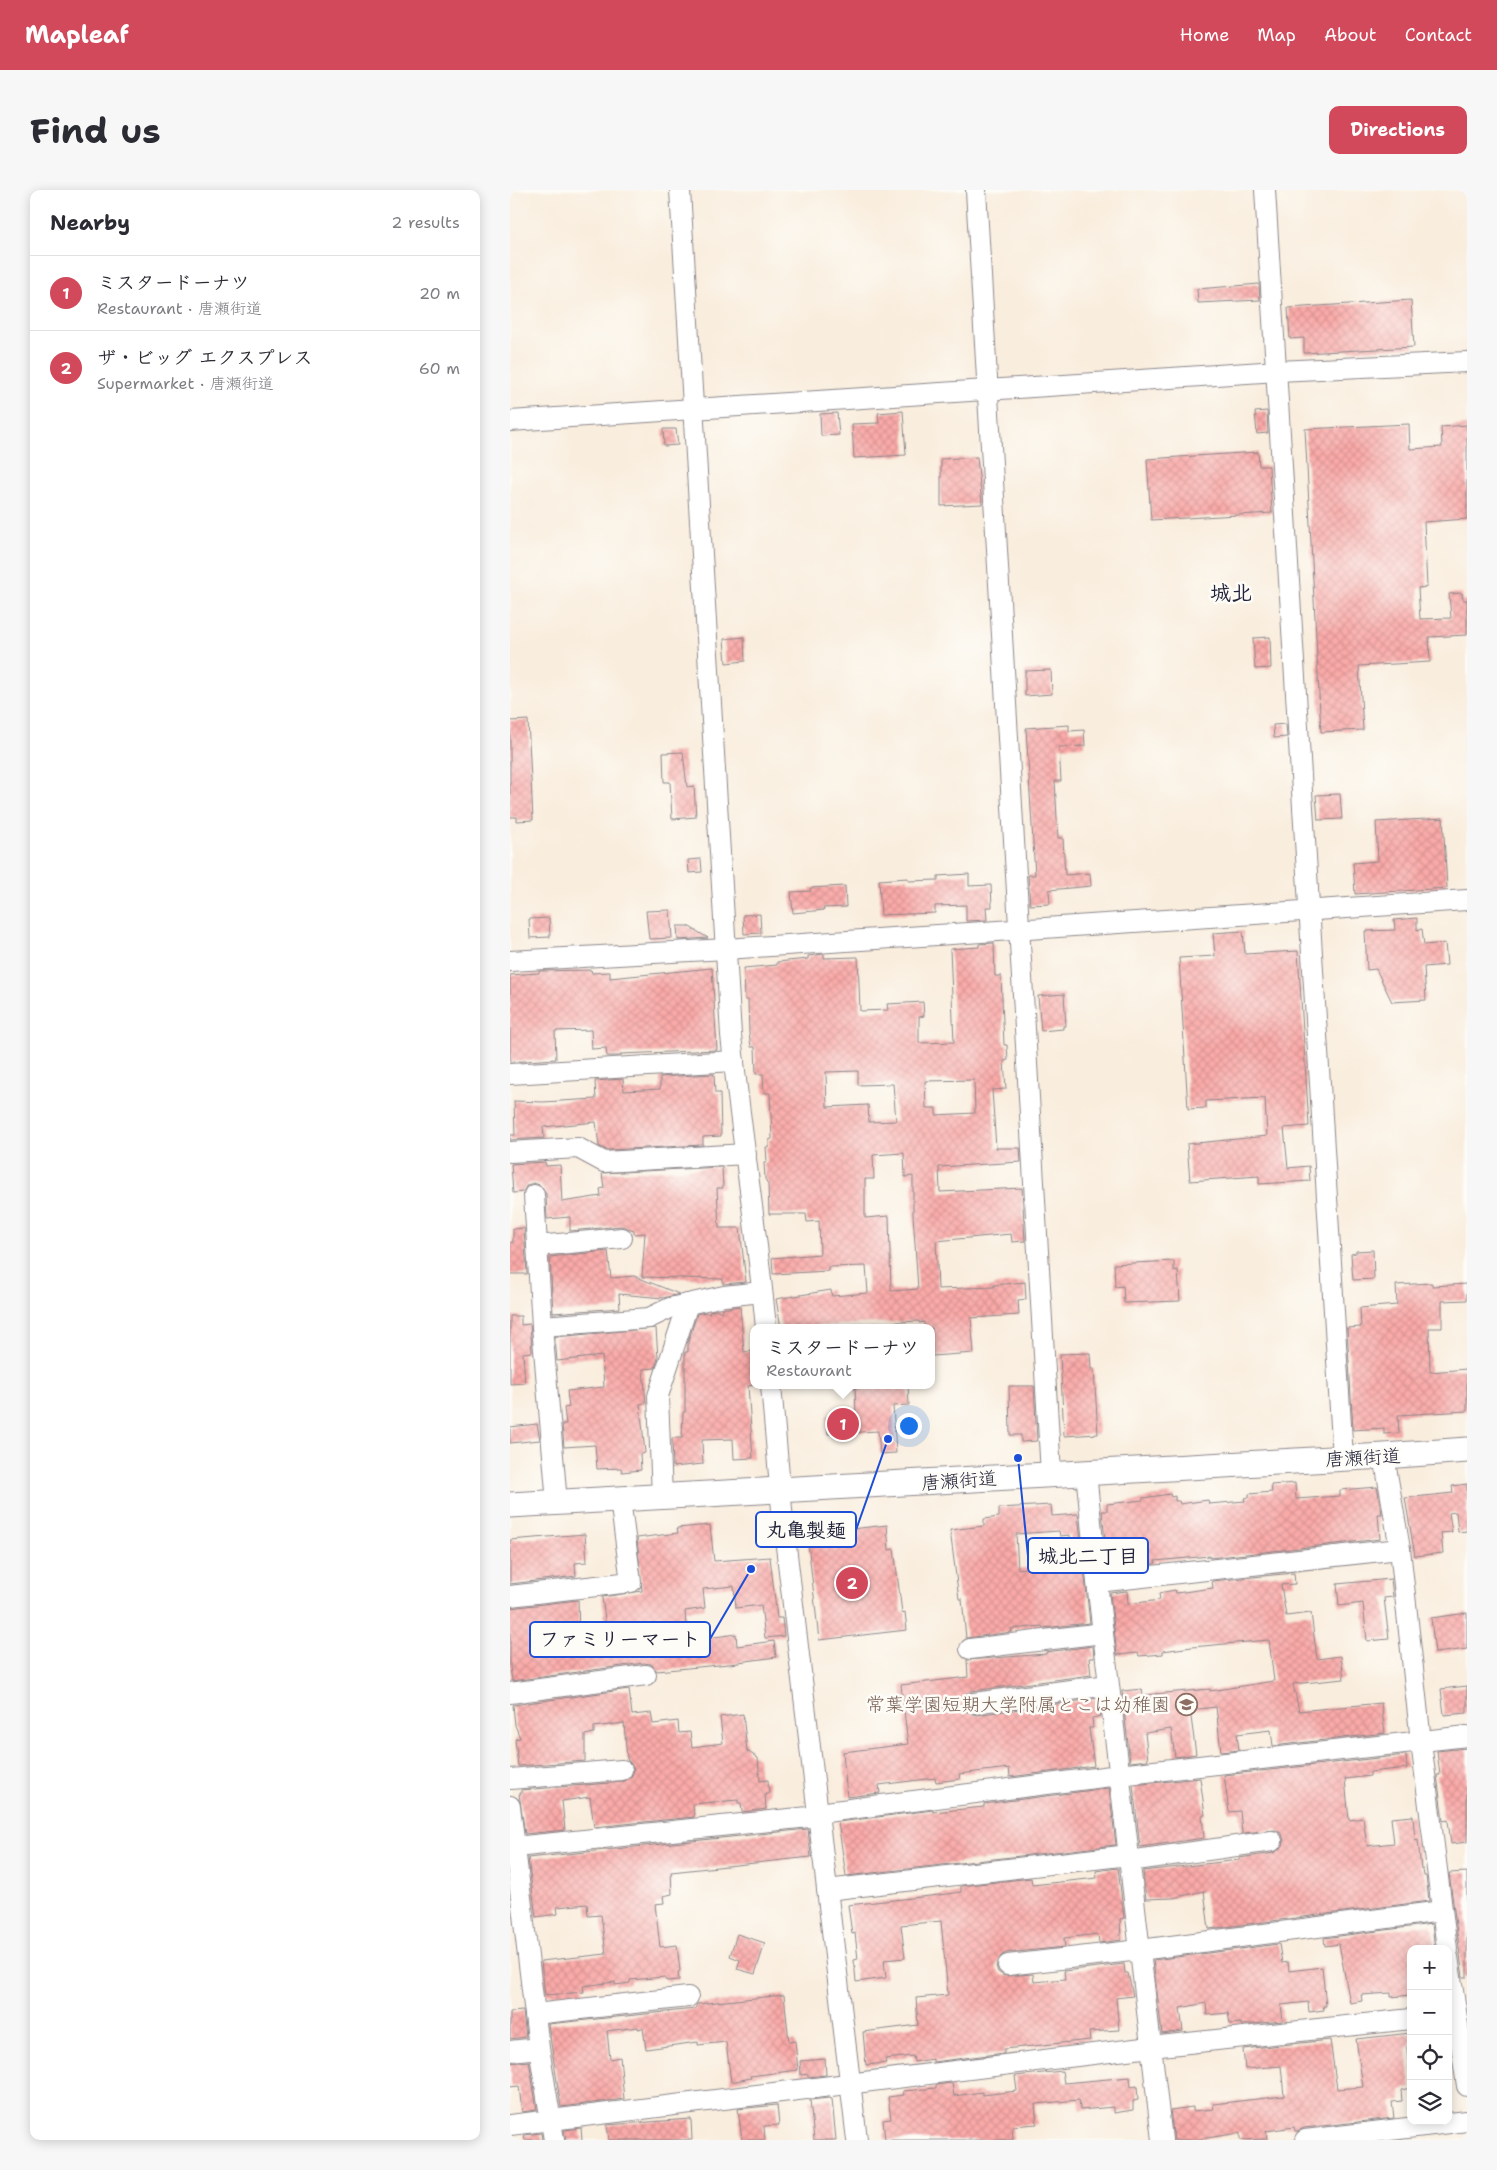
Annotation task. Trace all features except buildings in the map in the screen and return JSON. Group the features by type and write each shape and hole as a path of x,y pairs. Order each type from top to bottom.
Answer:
{"street":[{"path":"680,190 734,1061 766,1324"},
{"path":"976,190 1052,1474"},
{"path":"1265,190 1278,371 1343,1458"},
{"path":"510,421 1278,371 1467,362"},
{"path":"510,961 726,949 1467,900"},
{"path":"510,1074 734,1061"},
{"path":"510,1152 578,1148 604,1162 746,1154"},
{"path":"534,1195 542,1326 557,1502"},
{"path":"537,1246 622,1238"},
{"path":"542,1326 649,1318 670,1308 724,1296 762,1292"},
{"path":"662,1497 658,1396 688,1304"},
{"path":"771,1389 781,1491 857,2140"},
{"name":"唐瀬街道","path":"510,1505 781,1491 1467,1450"},
{"path":"1384,1456 1400,1550 1421,1742 1446,1945"},
{"path":"1086,1472 1108,1685 1162,2140"},
{"path":"510,1596 631,1582 620,1499"},
{"path":"1097,1582 1400,1550"},
{"path":"970,1649 1102,1632"},
{"path":"510,1693 646,1675"},
{"path":"974,1703 1108,1685"},
{"path":"513,1842 818,1815 1119,1775 1467,1736"},
{"path":"510,1779 622,1770"},
{"path":"510,1806 518,1946 535,2014 553,2130"},
{"path":"828,1890 1272,1841"},
{"path":"1008,1965 1442,1911"},
{"path":"1452,1982 1467,2086"},
{"path":"535,2014 688,1998"},
{"path":"510,2125 553,2130 850,2083 1151,2047 1407,2019"},
{"path":"510,2051 539,2048"},
{"path":"1305,2140 1467,2121"}],"place":[{"name":"ミスタードーナツ","path":"843,1424"},
{"name":"丸亀製麺","path":"888,1439"},
{"name":"城北二丁目","path":"1018,1458"},
{"name":"ファミリーマート","path":"751,1569"},
{"name":"ザ・ビッグ エクスプレス","path":"852,1583"},
{"name":"常葉学園短期大学附属とこは幼稚園","path":"1186,1704"}],"district":[{"name":"城北","path":"1231,593"}]}
